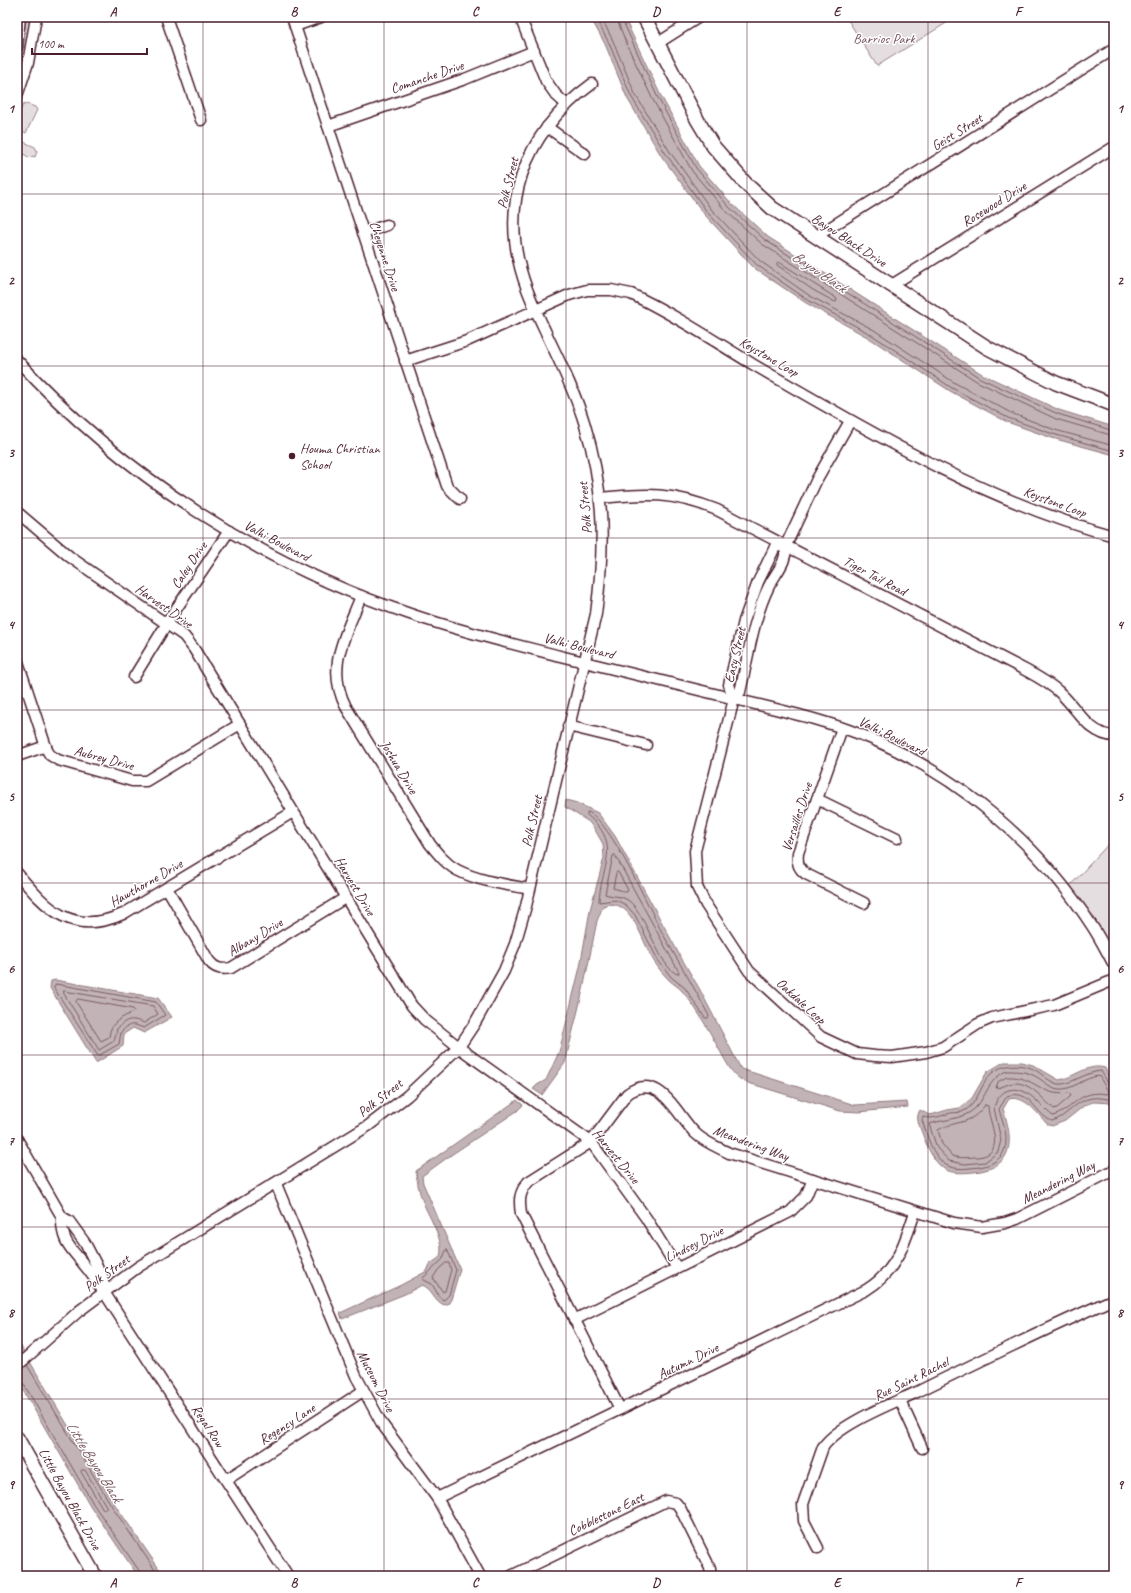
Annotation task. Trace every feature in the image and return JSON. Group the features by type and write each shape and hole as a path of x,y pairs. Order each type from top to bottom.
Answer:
{"main road":[{"name":"Bayou Black Drive","path":"644,17 698,121 713,146 746,184 772,208 890,286 988,348 1030,371 1056,383 1114,405"},
{"name":"Little Bayou Black Drive","path":"17,1438 95,1576"}],"street":[{"path":"17,46 20,17"},
{"path":"17,96 28,63 36,17"},
{"path":"166,17 201,120"},
{"path":"294,21 321,17"},
{"path":"520,17 550,88 567,105"},
{"path":"658,43 699,17"},
{"name":"Cheyenne Drive","path":"294,21 447,486 460,499"},
{"name":"Geist Street","path":"815,237 1114,49"},
{"name":"Comanche Drive","path":"328,126 464,80 534,51"},
{"name":"Polk Street","path":"17,1366 104,1292 138,1267 219,1216 276,1184 313,1159 368,1126 407,1096 458,1047 476,1023 504,971 515,944 530,889 596,614 602,570 603,536 600,498 594,460 584,422 570,385 520,269 515,241 514,219 524,165 538,138 567,105 592,84"},
{"path":"547,127 584,154"},
{"name":"Rosewood Drive","path":"890,286 1114,147"},
{"path":"363,233 387,225"},
{"name":"Keystone Loop","path":"405,361 467,341 569,295 587,290 611,290 631,294 918,459 1004,499 1063,521 1114,536"},
{"name":"Valhi Boulevard","path":"17,360 108,446 152,480 198,512 274,557 326,582 407,614 467,633 788,712 842,728 873,739 917,762 963,791 994,815 1031,850 1066,890 1091,925 1114,965"},
{"name":"Easy Street","path":"786,545 775,548 772,553 758,582 746,614 729,685 734,699 740,692 758,617 769,587 787,556 786,545 817,478 850,421"},
{"name":"Tiger Tail Road","path":"600,498 666,494 694,500 717,510 1027,671 1059,692 1093,729 1104,735 1114,736"},
{"name":"Harvest Drive","path":"17,512 70,557 178,630 190,642 412,1006 425,1020 458,1047 591,1142 646,1218 678,1268"},
{"name":"Caley Drive","path":"134,677 229,530"},
{"name":"Joshua Drive","path":"361,596 339,650 336,665 337,682 346,707 430,844 441,858 457,869 472,876 530,889"},
{"path":"746,614 758,617"},
{"name":"Aubrey Drive","path":"17,659 46,746 50,755 58,760 132,781 146,781 240,724"},
{"name":"Oakdale Loop","path":"734,699 695,850 697,886 706,905 749,971 821,1037 857,1054 892,1056 926,1052 943,1047 978,1024 992,1018 1054,1005 1114,980"},
{"path":"568,726 646,745"},
{"name":"Versailles Drive","path":"842,728 798,853 797,861 800,869 806,874 864,904"},
{"path":"17,756 46,746"},
{"path":"817,799 897,838"},
{"name":"Hawthorne Drive","path":"17,873 36,896 51,910 66,918 81,922 97,922 114,918 293,812"},
{"name":"Albany Drive","path":"167,888 209,961 215,967 226,969 231,968 345,898"},
{"name":"Meandering Way","path":"620,1409 521,1214 519,1201 521,1191 528,1182 591,1142 627,1094 639,1087 647,1086 666,1096 688,1126 702,1140 729,1153 915,1212 966,1226 994,1226 1017,1219 1114,1170"},
{"path":"17,1139 62,1217 63,1238 68,1246 82,1238"},
{"name":"Lindsey Drive","path":"574,1320 790,1212 806,1196 813,1179"},
{"name":"Museum Drive","path":"276,1184 363,1391 382,1424 437,1498 480,1576"},
{"name":"Autumn Drive","path":"437,1498 875,1284 893,1265 901,1252 915,1212"},
{"path":"62,1217 69,1221 82,1238 103,1278 104,1292"},
{"name":"Regal Row","path":"68,1246 104,1292 288,1576"},
{"name":"Rue Saint Rachel","path":"818,1548 804,1520 803,1504 824,1447 829,1439 839,1431 900,1400 1063,1321 1114,1299"},
{"name":"Regency Lane","path":"226,1480 363,1391"},
{"path":"900,1400 922,1448"},
{"name":"Cobblestone East","path":"511,1576 666,1501 671,1501 678,1505 710,1568 711,1576"}],"green space":[{"path":"27,17 34,17 17,92 17,68"},
{"name":"Barrios Park","path":"846,17 956,17 877,66"},
{"path":"27,104 35,107 37,110 26,133 17,129 17,119 23,105"},
{"path":"17,139 35,147 37,151 35,157 32,156 30,158 17,150"},
{"path":"1114,838 1114,969 1067,889"}],"water":[{"name":"Bayou Black","path":"590,17 624,17 660,94 699,166 731,203 768,237 982,374 1059,410 1114,427 1114,455 1052,438 1007,422 950,391 869,338 806,303 754,268 704,214 662,157 627,98 605,44"},
{"path":"566,800 577,803 598,813 615,836 699,988 741,1069 855,1105 907,1102 908,1107 859,1112 840,1111 741,1080 729,1067 695,1008 681,990 667,978 655,963 641,934 629,914 622,907 613,904 603,906 597,921 583,990 565,1063 542,1095 533,1089 546,1080 559,1052 580,967 590,910 604,858 603,844 595,830 589,822 565,807"},
{"path":"55,980 158,998 172,1017 144,1033 133,1028 124,1034 123,1046 96,1063 50,988 51,981"},
{"path":"1004,1062 1022,1062 1033,1065 1059,1080 1093,1067 1105,1068 1114,1086 1114,1103 1093,1102 1085,1105 1065,1121 1052,1126 1047,1124 1035,1110 1025,1102 1015,1098 1009,1099 1003,1109 1009,1132 1008,1151 1004,1159 997,1165 974,1172 963,1173 947,1171 933,1157 926,1143 918,1122 920,1110 929,1115 960,1108 972,1098 987,1072"},
{"path":"517,1100 523,1105 517,1111 422,1176 423,1183 460,1269 450,1303 444,1305 440,1303 429,1289 422,1285 405,1294 342,1319 340,1313 401,1285 427,1271 430,1264 439,1258 441,1245 436,1230 425,1208 418,1187 416,1171"},
{"path":"17,1340 116,1506 164,1576 138,1576 91,1507 17,1380"}],"place":[{"name":"Houma Christian School","path":"292,456"}],"water label":[{"name":"Little Bayou Black","path":"94,1462"}]}
